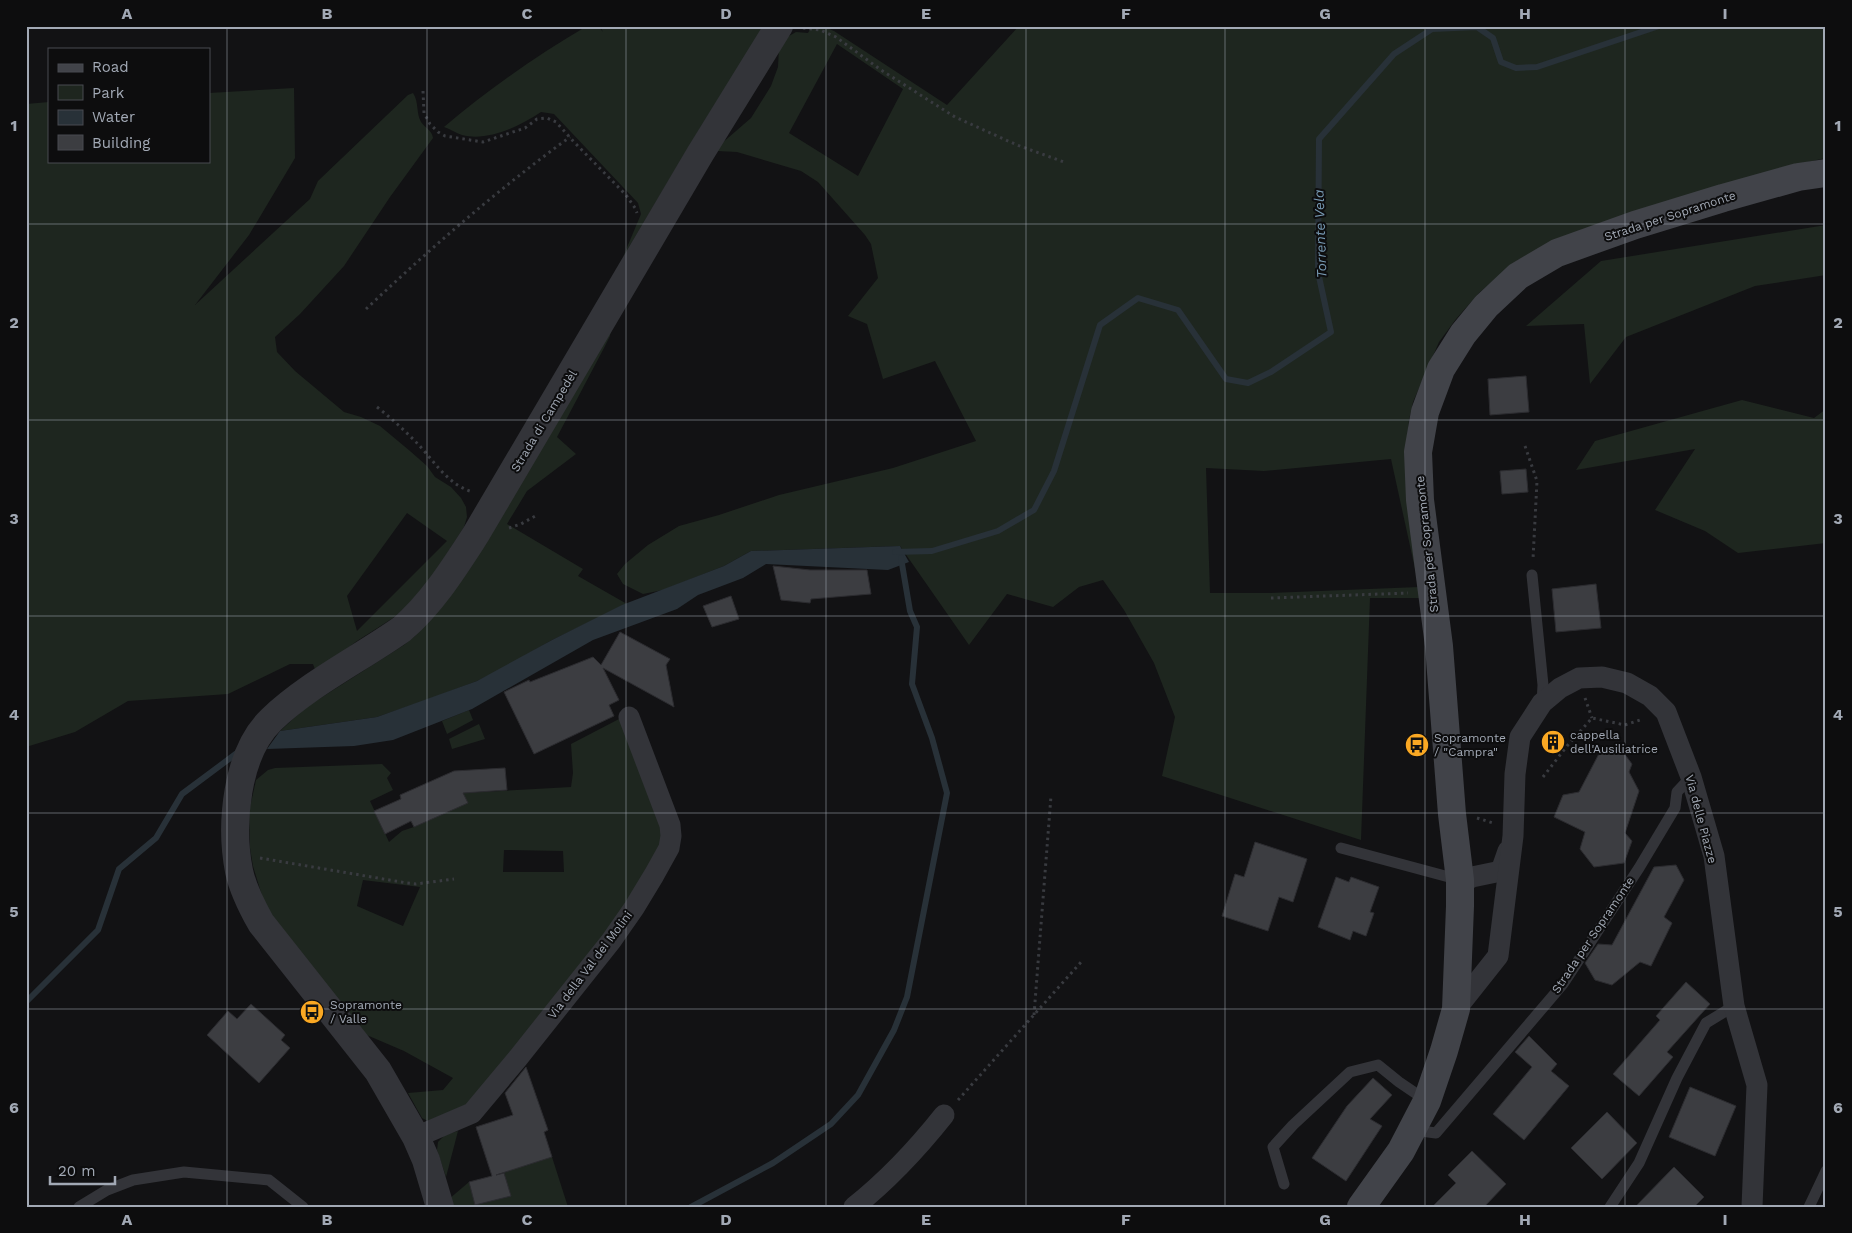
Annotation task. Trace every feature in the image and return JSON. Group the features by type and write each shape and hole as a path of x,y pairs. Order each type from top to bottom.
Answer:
{"main road":[{"name":"Strada per Sopramonte","path":"1360,1207 1401,1151 1412,1130 1426,1101 1444,1051 1456,1009 1460,882 1452,814 1439,646 1420,500 1418,452 1425,412 1441,369 1463,334 1486,306 1518,276 1557,254 1635,225 1723,198 1798,177 1826,173"}],"street":[{"name":"Strada di Campedèl","path":"237,855 235,815 239,788 247,760 257,738 270,721 297,698 388,639 417,616 449,577 497,500 695,163 779,26"},
{"name":"Via delle Piazze","path":"1456,1009 1498,956 1513,836 1515,774 1520,737 1542,703 1560,688 1579,678 1602,678 1627,683 1650,696 1666,712 1691,777 1714,856 1734,1006 1757,1085 1752,1207"},
{"name":"Via della Val dei Molini","path":"416,1137 472,1113 611,941 654,876 668,848 671,836 670,825 629,716"},
{"name":"Via delle Piazze","path":"1460,882 1472,877 1501,871 1513,836"},
{"path":"237,855 239,871 247,898 261,923 378,1071 416,1137 426,1160 440,1207"},
{"path":"854,1207 881,1185 924,1140 944,1115"}],"lane":[{"path":"1532,575 1543,685 1542,703"},
{"name":"Strada per Sopramonte","path":"1412,1130 1436,1133 1563,984 1639,868 1675,808 1677,792 1691,777"},
{"path":"1341,848 1460,882"},
{"path":"1610,1207 1639,1163 1677,1078 1706,1023 1734,1006"},
{"path":"1284,1184 1273,1147 1293,1125 1350,1072 1378,1065 1426,1101"},
{"path":"1809,1207 1826,1171"},
{"path":"80,1207 107,1190 133,1180 184,1172 269,1180 304,1207"}],"path":[{"path":"812,28 836,37 881,70 956,117 1017,145 1064,162"},
{"path":"423,90 424,113 430,124 445,136 483,142 526,128 537,119 547,118 556,122 626,195 637,213 634,221"},
{"path":"366,309 418,260 520,173 570,137"},
{"path":"377,407 416,442 450,480 462,489 497,500"},
{"path":"1525,446 1537,481 1532,575"},
{"path":"1271,598 1432,592"},
{"path":"1542,777 1592,718 1625,725"},
{"path":"1034,1015 1050,796"},
{"path":"1477,818 1494,823"},
{"path":"237,855 416,884 454,879"},
{"path":"944,1115 1082,961"}],"green space":[{"path":"587,26 598,26 603,32 600,26 764,26 623,257 641,214 638,203 554,114 541,112 514,127 482,136 462,135 444,127 513,74"},
{"path":"812,26 822,26 834,31 947,105 1019,26 1826,26 1826,158 1780,168 1518,260 1480,292 1439,342 1413,402 1407,439 1422,598 1370,598 1361,840 1162,776 1175,717 1154,663 1124,610 1103,580 1079,587 1053,607 1007,594 969,645 900,546 751,551 724,566 663,590 643,594 623,584 617,574 625,564 648,545 679,526 779,495 893,468 976,441 935,361 883,379 867,324 848,316 878,278 871,244 818,182 801,171 737,152 717,151 721,144 751,118 771,86 778,67 779,47 789,36 796,32 808,33","holes":["837,44 903,89 858,176 789,133","1391,459 1419,587 1270,593 1210,593 1206,468 1264,471"]},
{"path":"294,88 295,158 249,235 195,305 310,199 318,181 408,95 413,93 421,122 430,131 433,138 390,197 344,266 300,314 275,337 277,352 295,371 344,412 361,417 380,426 410,451 427,466 435,477 451,487 461,498 466,507 467,517 464,527 432,577 405,608 316,672 313,664 290,664 228,694 128,701 75,732 26,747 26,104 48,102 48,162 210,162 210,93","holes":["407,513 447,541 357,631 347,596"]},
{"path":"1826,225 1826,275 1755,286 1626,337 1590,384 1584,324 1526,326 1601,261"},
{"path":"611,329 610,336 557,437 576,454 527,491 507,524 583,569 578,576 627,604 552,640 498,671 432,698 377,717 280,731 305,708 404,645 415,636"},
{"path":"1742,400 1814,418 1826,409 1826,543 1738,553 1705,531 1655,510 1695,449 1576,470 1595,441"},
{"path":"469,710 473,720 447,734 442,721"},
{"path":"622,719 662,816 661,845 612,928 472,1102 428,1121 422,1118 408,1093 443,1090 453,1078 404,1051 362,1033 311,970 269,911 263,899 253,866 250,848 249,812 256,780 268,770 275,768 382,764 391,773 387,778 393,790 370,801 389,842 402,831 467,803 463,793 571,787 573,773 571,744","holes":["504,850 563,851 564,872 503,872","363,880 420,887 403,926 357,906"]},
{"path":"479,724 485,739 452,749 449,739"},
{"path":"458,1131 446,1177 437,1150 438,1142 445,1135"},
{"path":"552,1157 568,1207 451,1207 449,1199 469,1182 475,1205 510,1196 504,1172"}],"water":[{"path":"900,546 909,562 888,570 766,564 743,578 698,595 677,609 593,640 472,709 393,740 354,746 267,749 280,731 377,717 477,681 622,605 724,566 751,551"}],"building":[{"path":"1526,376 1529,412 1490,415 1488,379"},
{"path":"1526,469 1528,492 1502,494 1500,471"},
{"path":"773,566 810,570 867,570 871,594 811,599 810,603 781,600"},
{"path":"1596,584 1601,628 1556,632 1552,589"},
{"path":"731,596 739,619 712,627 703,606"},
{"path":"620,632 670,659 666,665 674,707 603,668 619,700 609,705 614,716 534,754 504,692 529,680 530,682 593,657 601,665"},
{"path":"1603,746 1620,748 1632,764 1629,772 1639,791 1625,833 1632,841 1624,863 1594,867 1580,849 1585,832 1554,817 1563,795 1579,792"},
{"path":"505,768 507,790 463,793 468,803 414,827 411,821 385,834 374,811 401,799 400,795 454,771"},
{"path":"1255,842 1307,859 1293,902 1279,897 1268,931 1222,916 1235,874 1244,877"},
{"path":"1676,865 1684,880 1664,917 1672,923 1651,966 1640,962 1612,985 1595,980 1585,963 1598,944 1612,945 1654,867"},
{"path":"1336,877 1349,882 1351,877 1379,887 1370,912 1374,913 1366,936 1353,931 1350,940 1318,927"},
{"path":"1686,982 1710,1004 1667,1052 1673,1057 1639,1096 1613,1074 1660,1020 1656,1016"},
{"path":"251,1004 285,1035 281,1040 290,1048 259,1083 207,1035 228,1011 237,1019"},
{"path":"1529,1036 1557,1064 1551,1071 1569,1086 1524,1140 1493,1114 1532,1067 1515,1052"},
{"path":"526,1067 548,1130 544,1132 552,1157 496,1175 504,1173 511,1196 475,1205 469,1182 492,1176 476,1127 513,1115 505,1093"},
{"path":"1373,1078 1392,1095 1370,1119 1382,1126 1346,1181 1312,1158 1347,1106"},
{"path":"1690,1087 1736,1106 1715,1156 1669,1137"},
{"path":"1607,1112 1637,1143 1602,1179 1571,1148"},
{"path":"1472,1151 1506,1184 1484,1207 1432,1207 1456,1183 1448,1175"},
{"path":"1674,1167 1704,1197 1694,1207 1635,1207"}],"waterway":[{"name":"Torrente Vela","path":"895,552 932,551 998,531 1034,510 1054,471 1100,325 1138,298 1178,310 1226,379 1248,383 1271,372 1331,332 1318,272 1319,139 1394,54 1432,29 1477,27 1493,38 1501,62 1516,68 1537,67 1659,26"},
{"path":"691,1207 773,1163 831,1124 858,1095 894,1030 907,997 947,793 932,738 912,684 917,627 910,611 901,558"},
{"path":"26,1002 98,930 119,869 156,838 182,794 237,753"}],"place":[{"name":"cappella dell'Ausiliatrice","path":"1553,742"},
{"name":"Sopramonte / \"Campra\"","path":"1417,745"},
{"name":"Sopramonte / Valle","path":"312,1012"}]}
